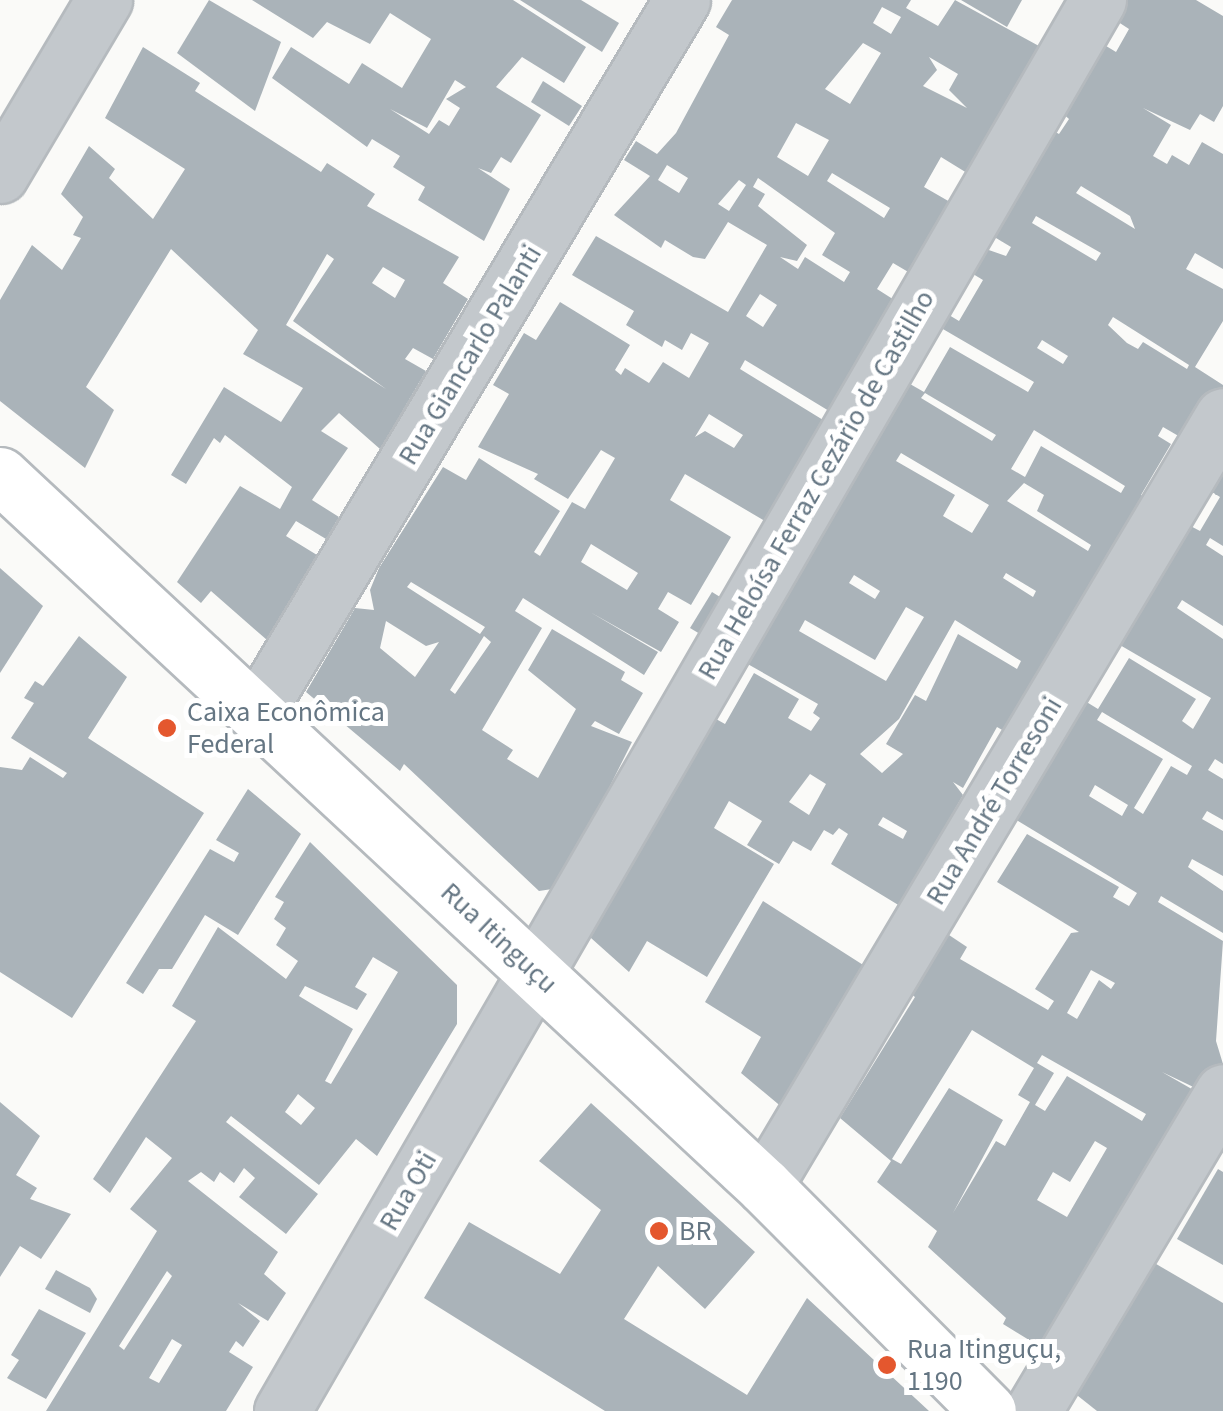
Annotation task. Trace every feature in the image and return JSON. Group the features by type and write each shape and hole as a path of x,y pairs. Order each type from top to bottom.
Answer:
{"main road":[{"name":"Rua Itinguçu","path":"0,475 258,710 764,1186 988,1411"}],"street":[{"path":"0,174 104,0"},
{"name":"Rua Giancarlo Palanti","path":"258,710 682,0"},
{"name":"Rua Heloísa Ferraz Cezário de Castilho","path":"535,972 1098,0"},
{"name":"Rua André Torresoni","path":"764,1186 1223,416"},
{"name":"Rua Oti","path":"282,1411 535,972"},
{"path":"1033,1411 1223,1092"}],"building":[{"path":"209,0 281,42 255,111 177,53"},
{"path":"252,0 513,0 586,47 564,83 522,57 496,87 541,115 511,163 501,157 491,173 478,168 510,189 484,241 418,200 425,187 393,167 400,156 372,139 367,147 272,78 291,47 349,84 362,63 402,88 431,39 390,13 370,44 327,22 313,38","holes":["455,80 466,87 446,99 460,108 449,126 439,120 429,134 390,109 427,128"]},
{"path":"520,0 581,0 619,23 602,52"},
{"path":"732,0 911,0 906,8 938,26 955,0 1050,52 1017,108 1007,102 967,173 941,157 924,187 950,202 910,273 893,263 877,289 899,303 834,414 745,360 740,369 828,423 770,524 685,474 670,500 731,537 691,605 668,592 658,609 679,622 661,652 590,612 658,652 644,675 523,598 515,611 542,628 482,730 513,750 507,759 538,778 576,709 528,670 552,629 625,672 621,680 643,693 619,734 595,721 591,726 632,742 559,888 539,891 404,764 400,771 306,692 355,608 374,610 370,590 379,568 443,467 466,480 479,458 560,511 534,552 540,556 572,502 585,509 615,458 601,450 568,499 534,479 538,474 478,447 509,394 493,385 524,333 536,340 560,302 630,345 615,370 621,375 625,368 649,383 663,362 689,378 709,343 691,333 682,350 665,340 662,347 626,325 634,311 572,275 596,236 728,312 767,245 728,222 705,259 693,257 665,240 661,248 614,215 650,176 624,160 636,141 657,154 676,133 729,35 716,27","holes":["882,7 901,17 891,34 873,23","863,43 881,53 850,104 825,89","929,57 958,74 949,90 967,108 923,86 937,70","796,123 829,140 808,176 777,157","667,165 688,178 679,193 658,180","832,173 890,208 884,218 827,181","758,178 835,233 822,255 850,272 844,282 805,257 798,269 780,257 797,261 807,245 758,206 765,194 753,187","739,180 746,185 729,211 718,204","760,294 777,305 763,327 746,316","709,414 743,435 734,448 705,431 695,437","591,544 638,573 627,590 581,562","411,582 485,627 480,634 407,587","386,621 426,646 439,642 415,677 380,648","484,636 491,642 455,694 450,690"]},
{"path":"961,0 1022,0 1007,27"},
{"path":"1115,0 1196,0 1223,16 1223,106 1214,122 1200,114 1190,130 1143,108 1171,125 1153,156 1167,164 1172,155 1189,165 1202,142 1223,154 1223,269 1195,253 1186,269 1223,289 1223,321 1195,367 1223,385 1223,396 1194,445 1163,427 1158,436 1171,444 1141,495 1161,506 1004,731 997,727 963,788 953,782 963,795 900,906 831,864 848,834 839,828 833,835 824,830 811,851 793,841 779,864 747,845 762,821 729,801 714,828 774,864 707,977 647,941 629,972 572,921 698,709 725,724 754,673 799,699 788,718 811,731 820,718 813,713 818,704 730,654 896,376 924,392 950,347 1028,392 1034,382 936,325 944,312 959,321 983,280 968,271 983,248 1006,256 1011,247 991,235 1052,130 1059,134 1069,119 1054,106 1093,38 1116,52 1129,29 1106,14","holes":["1081,186 1130,216 1135,229 1076,193","1036,216 1101,253 1096,261 1032,223","1113,317 1189,365 1187,369 1143,342 1138,349 1108,325","1042,340 1068,356 1063,364 1037,348","925,393 996,435 992,441 921,398","1034,430 1125,486 1121,493 1041,446 1025,477 1011,469","901,453 989,505 972,533 943,516 955,495 896,461","1024,483 1044,495 1037,511 1091,545 1088,551 1007,501","1006,573 1036,591 1033,597 1003,578","854,575 880,591 875,599 849,583","906,607 924,617 886,681 799,631 805,620 875,660","955,620 1021,661 1017,669 958,634 926,701 915,695 886,744 903,754 882,773 860,754 899,719","810,774 826,784 809,815 789,802","883,817 907,831 903,839 878,825"]},
{"path":"143,47 200,83 195,91 321,172 327,163 375,194 367,206 459,257 443,283 468,299 433,359 413,348 405,359 426,371 380,449 339,413 321,431 348,448 312,500 339,517 326,539 296,521 286,536 317,555 267,640 211,591 201,603 177,582 240,486 280,509 292,487 225,435 220,443 214,438 186,484 171,475 224,387 281,422 303,388 243,354 258,330 171,249 86,387 114,410 85,468 0,401 0,300 32,245 62,270 81,238 73,235 83,217 61,194 89,146 115,169 109,178 153,219 185,169 105,118","holes":["327,254 334,259 293,321 386,389 286,325","383,267 405,280 395,298 372,283"]},
{"path":"543,81 582,106 569,126 531,102"},
{"path":"1223,455 1223,546 1210,538 1206,545 1223,556 1223,626 1182,600 1177,608 1223,639 1223,764 1215,759 1208,770 1223,779 1223,820 1207,811 1202,819 1223,831 1223,876 1192,859 1188,867 1223,891 1223,933 1161,896 1158,902 1223,941 1216,1041 1223,1064 1206,1093 1162,1072 1204,1096 1052,1354 1003,1324 1006,1318 928,1247 937,1231 877,1182 891,1161 840,1118 915,997 907,991 943,931 967,947 960,959 1048,1010 1054,1001 1035,989 1071,933 1079,932 997,882 1027,834 1119,887 1113,897 1129,906 1137,893 1010,816 1080,698 1098,709 1129,658 1196,699 1182,721 1193,729 1211,698 1113,641 1183,522 1200,531 1220,497 1204,487","holes":["1102,712 1192,766 1187,775 1171,766 1143,814 1134,808 1163,759 1097,720","1095,785 1128,805 1122,816 1089,796","1091,970 1115,983 1111,989 1099,980 1077,1019 1067,1013","972,1030 1034,1068 1018,1095 1030,1102 1005,1146 996,1141 953,1213 1003,1120 949,1088 901,1164 892,1159","1042,1055 1146,1114 1142,1121 1067,1076 1045,1111 1035,1105 1054,1073 1037,1063","1095,1141 1107,1148 1067,1217 1037,1200 1053,1172 1070,1182"]},
{"path":"0,568 43,606 0,673"},
{"path":"712,592 725,600 705,637 690,628"},
{"path":"79,636 127,677 88,738 204,813 72,1018 0,972 0,767 22,770 30,757 63,778 67,773 11,738 34,703 24,698 35,681 43,686"},
{"path":"248,789 301,834 238,935 205,915 172,969 159,969 143,994 126,983 210,849 234,862 239,853 216,840"},
{"path":"310,842 457,985 457,1024 377,1156 356,1139 319,1185 231,1116 226,1122 318,1194 286,1234 239,1197 255,1178 244,1168 234,1183 220,1172 214,1182 201,1172 188,1181 278,1252 264,1274 286,1293 268,1321 238,1303 260,1321 243,1347 236,1341 229,1352 253,1367 226,1411 46,1411 157,1231 130,1209 172,1158 146,1137 110,1193 93,1179 196,1021 172,1006 218,927 286,979 298,961 276,945 286,928 274,919 284,902 275,897","holes":["373,957 398,972 331,1084 325,1081 353,1029 299,996 305,986 357,1010 367,994 355,987","298,1094 315,1108 301,1125 285,1112","167,1271 172,1276 124,1350 119,1346","172,1339 182,1345 159,1383 149,1378"]},
{"path":"763,901 882,977 796,1119 741,1073 761,1037 705,1002"},
{"path":"0,1102 40,1136 16,1175 37,1188 30,1199 71,1214 41,1259 20,1246 0,1277"},
{"path":"591,1103 755,1252 705,1309 658,1266 624,1319 747,1395 807,1298 929,1411 605,1411 424,1298 469,1222 560,1274 601,1210 539,1161"},
{"path":"1218,1169 1223,1172 1223,1265 1177,1239"},
{"path":"1151,1261 1223,1303 1223,1411 1097,1411 1073,1392"},
{"path":"56,1270 90,1288 97,1299 90,1313 45,1289"},
{"path":"39,1309 86,1333 46,1399 7,1378 19,1360 11,1355"}],"place":[{"name":"Caixa Econômica Federal","path":"167,728"},
{"name":"BR","path":"659,1231"},
{"name":"Rua Itinguçu, 1190","path":"887,1365"}]}
